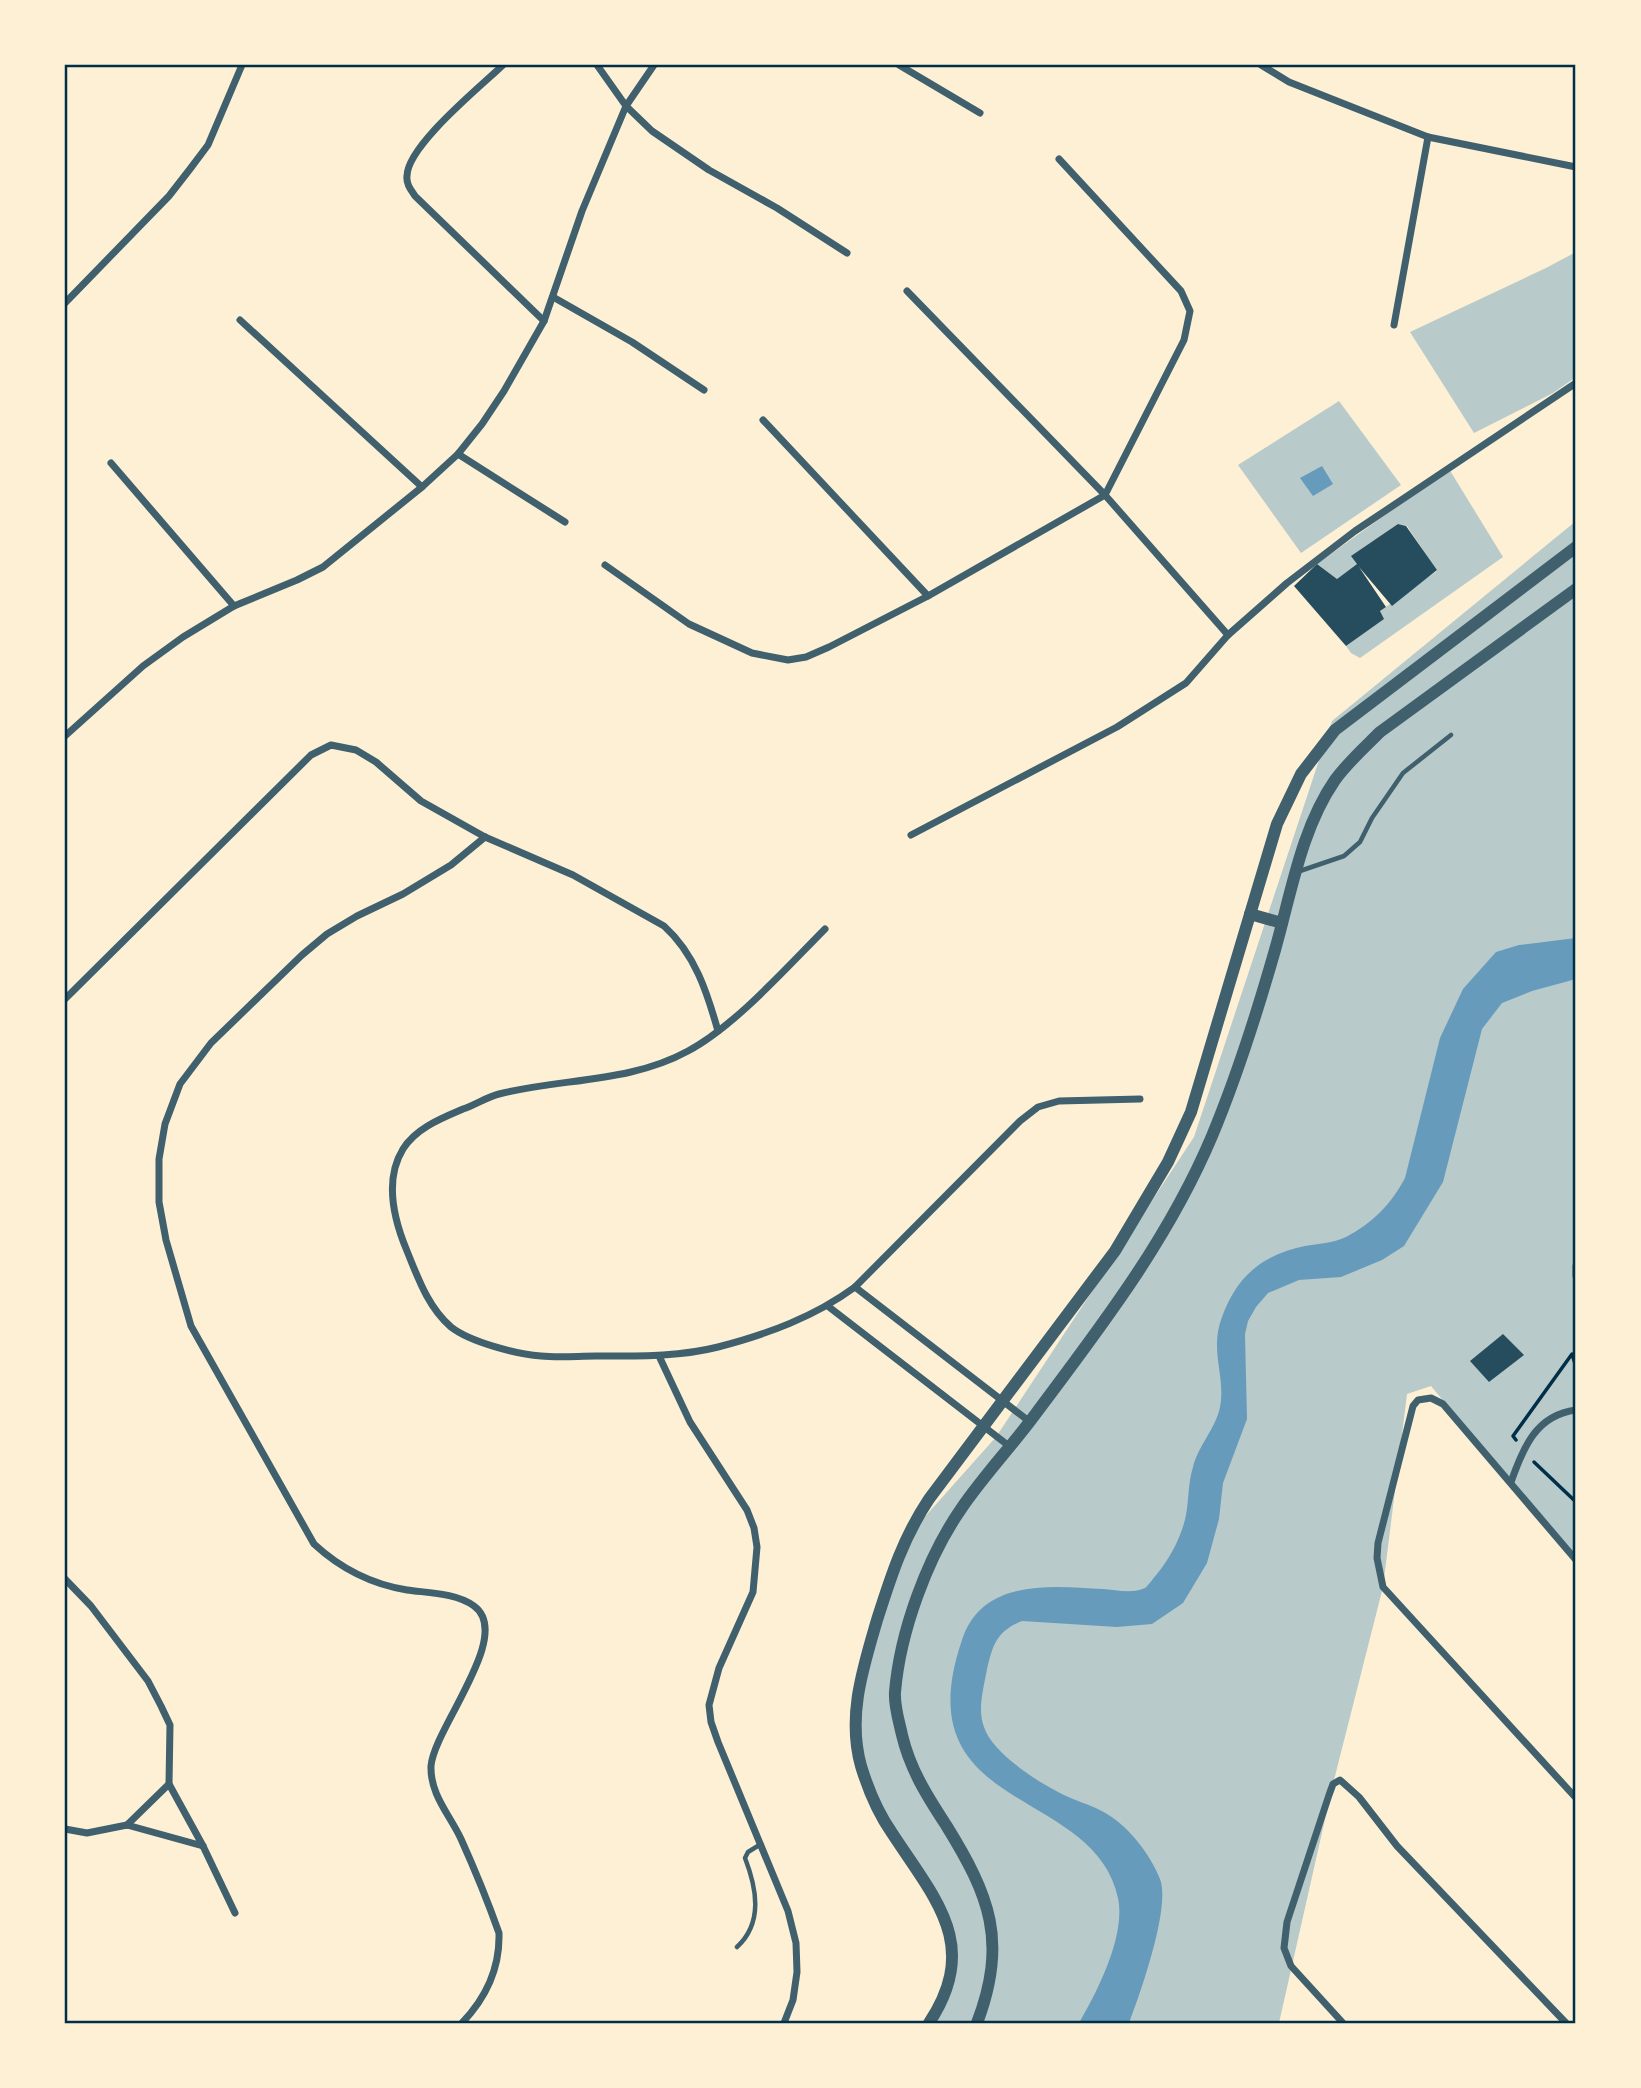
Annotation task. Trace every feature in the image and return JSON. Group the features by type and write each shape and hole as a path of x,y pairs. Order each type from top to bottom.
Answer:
{"street":[{"path":"65,303 169,197 208,145 242,65"},
{"path":"503,65 424,141 412,156 406,177 415,196 544,321"},
{"path":"597,65 626,106 652,131 709,170 777,208 847,253"},
{"path":"65,736 143,666 234,606 323,567 422,487 458,454 504,391 544,321 582,211 626,106 654,65"},
{"path":"899,65 980,113"},
{"path":"1261,65 1289,82 1428,137 1576,167"},
{"path":"1394,324 1428,137"},
{"path":"605,565 689,624 752,653 788,660 806,657 829,647 928,596 1105,495 1184,340 1190,311 1181,291 1059,159"},
{"path":"907,291 1105,495 1227,635"},
{"path":"553,297 632,342 704,390"},
{"path":"240,320 422,487"},
{"path":"911,835 1116,727 1186,683 1206,663 1227,635 1287,583 1355,531 1576,383"},
{"path":"763,420 928,596"},
{"path":"458,454 565,522"},
{"path":"111,463 234,606"},
{"path":"929,2023 951,1980 952,1941 937,1901 891,1832 872,1795 861,1766 856,1741 855,1713 863,1669 890,1578 905,1539 929,1499 1115,1251 1168,1162 1191,1112 1284,807 1301,774 1335,730 1576,547"},
{"path":"977,2023 986,1996 994,1954 988,1912 972,1867 913,1773 894,1697 909,1626 935,1555 959,1511 1030,1422 1144,1266 1191,1180 1228,1096 1269,970 1296,872 1312,827 1335,780 1380,732 1576,589"},
{"path":"65,722 72,729"},
{"path":"65,999 311,755 331,745 356,750 376,762 421,801 485,837 573,876 664,926 676,937 694,962 707,992 718,1031"},
{"path":"462,2023 489,1986 499,1948 499,1933 460,1837 441,1805 434,1787 431,1767 436,1746 480,1660 486,1638 482,1618 476,1607 462,1600 373,1583 332,1561 314,1544 191,1326 166,1240 159,1202 159,1159 165,1124 180,1084 211,1043 327,934 451,865 485,837"},
{"path":"1250,914 1282,923"},
{"path":"825,929 718,1031 690,1050 636,1072 497,1094 444,1117 419,1132 403,1149 392,1196 396,1223 421,1285 435,1310 452,1327 470,1338 540,1356 659,1356 715,1348 764,1334 829,1307 855,1287 1020,1121 1038,1107 1059,1101 1140,1099"},
{"path":"1576,1266 1576,1276"},
{"path":"855,1287 1030,1422"},
{"path":"829,1307 1009,1446"},
{"path":"659,1356 690,1422 747,1510 754,1528 757,1567 752,1592 719,1668 709,1705 718,1742 762,1843 788,1911 796,1943 796,1981 793,2000 784,2023"},
{"path":"1576,1560 1443,1404 1431,1398 1424,1398 1413,1406 1378,1543 1377,1558 1383,1587 1576,1798"},
{"path":"1511,1482 1522,1450 1538,1427 1562,1412 1576,1410"},
{"path":"65,1579 92,1606 148,1681 161,1706 170,1725 169,1784 235,1913"},
{"path":"1343,2023 1290,1966 1284,1948 1287,1922 1333,1784 1343,1781 1397,1846 1566,2023"},
{"path":"127,1825 169,1784"},
{"path":"65,1829 87,1833 127,1825 203,1846"}],"lane":[{"path":"1296,872 1344,856 1360,842 1372,818 1403,773 1451,735"},
{"path":"737,1947 752,1927 757,1904 745,1858 748,1852 762,1843"}],"shaded area":[{"path":"1576,252 1576,377 1553,393 1474,433 1410,332"},
{"path":"1339,401 1401,485 1301,553 1238,465"},
{"path":"1449,469 1503,557 1360,658 1346,646 1383,619 1380,611 1437,571 1407,526 1398,524 1357,564 1337,579 1317,564"},
{"path":"1576,521 1576,1560 1431,1386 1407,1394 1383,1587 1333,1784 1279,2023 927,2023 946,1994 947,1925 872,1795 855,1714 905,1539 996,1437 1194,1137 1332,721"}],"water":[{"path":"1322,466 1333,484 1313,496 1300,478"},
{"path":"1576,938 1576,979 1532,991 1502,1003 1482,1029 1443,1182 1404,1246 1382,1260 1341,1277 1299,1280 1268,1293 1256,1307 1248,1321 1245,1334 1247,1419 1223,1483 1219,1519 1207,1563 1183,1603 1152,1624 1117,1627 1022,1621 1007,1629 994,1645 981,1705 982,1720 989,1738 1009,1759 1035,1779 1062,1794 1099,1809 1124,1827 1151,1860 1160,1879 1162,1892 1158,1929 1147,1972 1129,2023 1079,2023 1094,1996 1114,1946 1118,1929 1118,1898 1102,1862 1075,1835 1008,1792 979,1769 958,1738 950,1697 962,1640 972,1620 985,1605 1020,1590 1062,1587 1130,1591 1140,1590 1148,1585 1178,1539 1186,1515 1195,1459 1218,1415 1221,1385 1217,1352 1218,1329 1235,1290 1253,1270 1276,1255 1346,1237 1365,1226 1380,1212 1405,1178 1440,1038 1463,989 1496,952 1519,945"}],"building":[{"path":"1398,524 1406,526 1437,570 1392,606 1359,567 1386,607 1380,611 1384,619 1346,646 1294,586 1317,564 1337,579 1357,564 1351,556"},
{"path":"1503,1334 1524,1355 1489,1382 1470,1361"}]}
